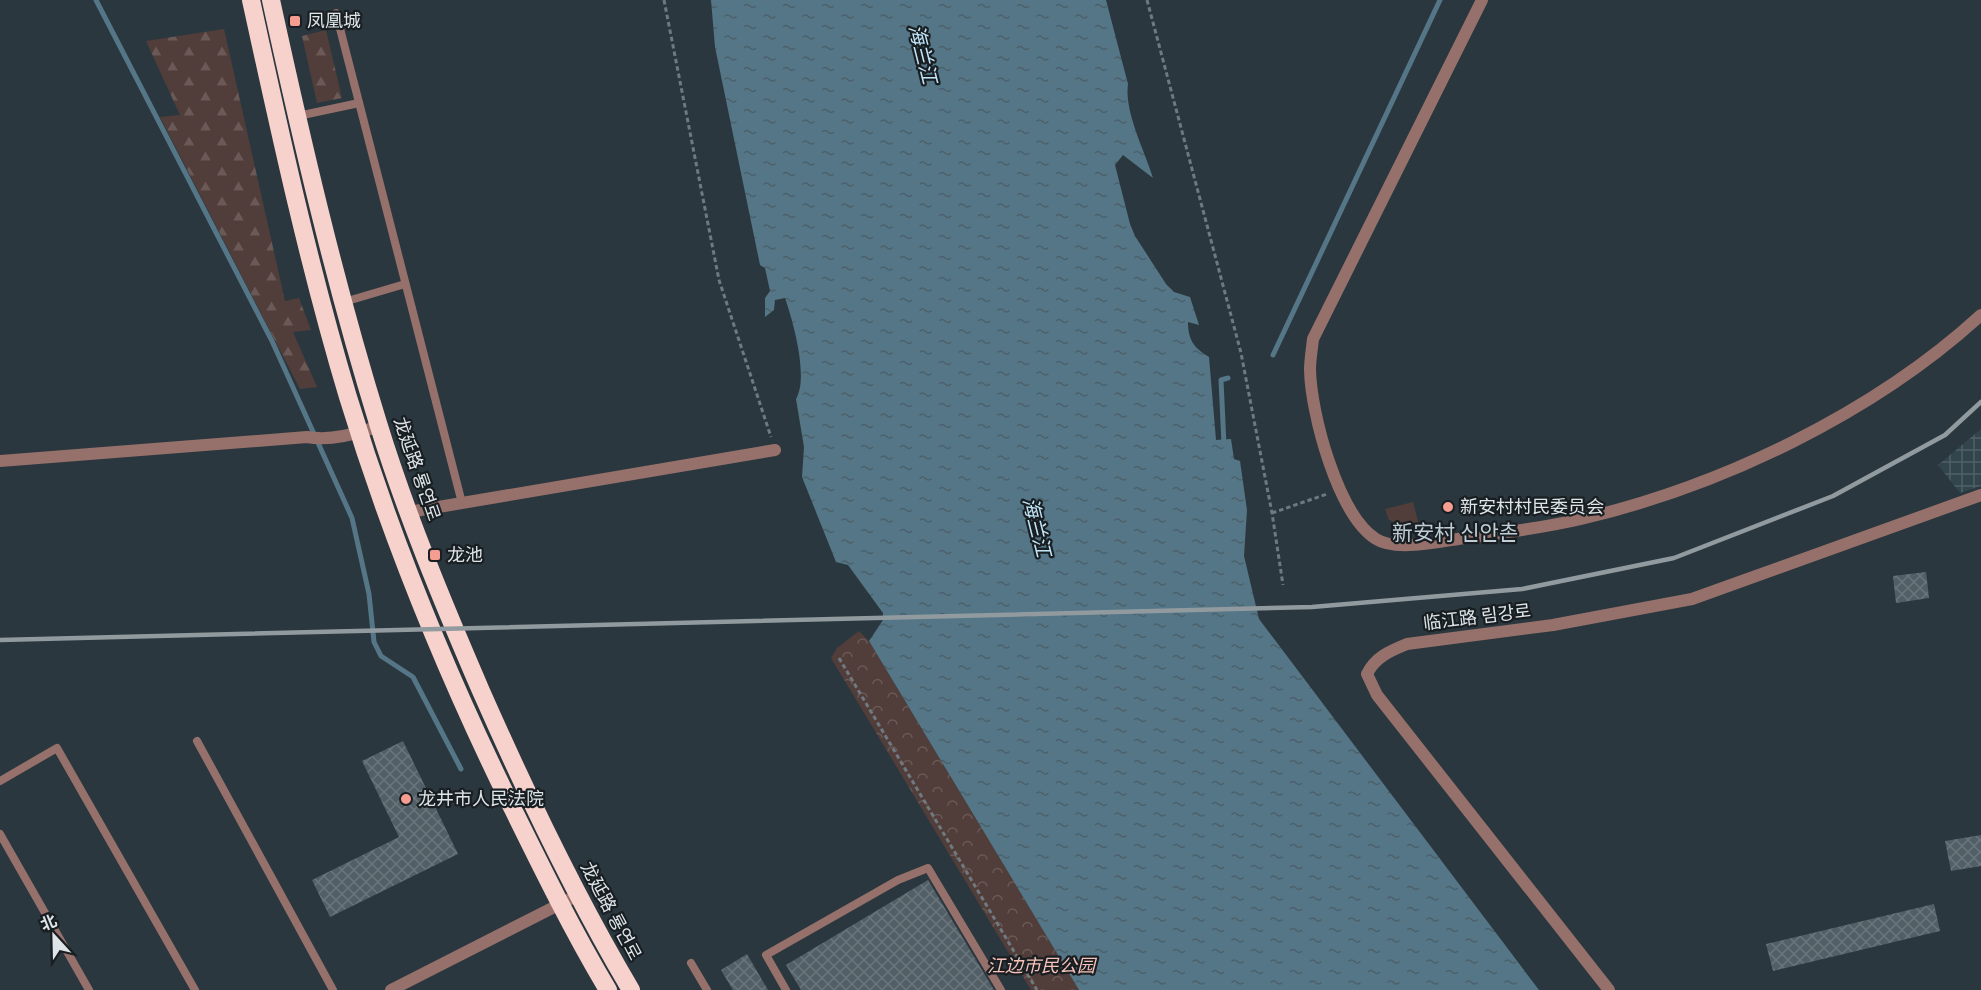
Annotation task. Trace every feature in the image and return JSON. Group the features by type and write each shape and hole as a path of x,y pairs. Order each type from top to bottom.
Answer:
{"highway":[{"path":"251,0 316,283 359,433 430,629 490,762 560,904 608,990"},
{"name":"龙延路 룡연로","path":"271,0 344,302 379,426 410,512 454,628 501,735 578,895 631,990"}],"street":[{"path":"1482,0 1313,339 1310,369 1314,401 1338,490 1347,508 1376,539 1389,544 1412,545 1519,531 1582,519 1656,497 1720,474 1804,434 1876,394 1981,315"},
{"path":"0,461 313,438 359,433 379,426"},
{"path":"410,512 775,450"},
{"name":"临江路 림강로","path":"1609,990 1377,695 1367,674 1371,665 1386,652 1407,645 1553,626 1692,599 1981,495"},
{"path":"391,990 578,895"}],"lane":[{"path":"336,13 462,503"},
{"path":"298,116 359,104"},
{"path":"344,302 405,284"},
{"path":"197,741 333,990"},
{"path":"0,781 57,748 195,990"},
{"path":"0,834 89,990"},
{"path":"786,990 766,955 898,880 928,868 1000,990"},
{"path":"691,963 707,990"}],"path":[{"path":"664,0 719,280 775,450"},
{"path":"1147,0 1241,353 1272,513 1283,585"},
{"path":"1272,513 1338,490"},
{"path":"839,658 1038,990"}],"shaded area":[{"path":"1981,429 1981,486 1960,493 1938,465"}],"green space":[{"path":"224,29 285,301 299,298 311,330 293,332 317,387 300,389 160,117 180,115 146,41"},
{"path":"326,30 342,98 317,103 302,36"},
{"path":"1413,502 1419,525 1402,526 1389,520 1385,509"},
{"name":"江边市民公园","path":"859,631 869,641 1079,990 1031,990 831,658 837,648"}],"water":[{"name":"海兰江","path":"711,0 1106,0 1128,84 1132,119 1153,178 1123,155 1115,165 1135,236 1166,284 1174,292 1190,297 1199,325 1188,322 1189,334 1193,343 1209,357 1216,440 1231,439 1234,459 1240,461 1247,510 1244,556 1259,619 1539,990 1079,990 869,641 883,620 883,613 848,565 836,562 802,477 804,447 796,399 801,377 798,349 785,298 775,300 774,310 765,317 765,298 770,291 765,268 760,265 715,47"}],"building":[{"path":"1926,572 1929,598 1896,603 1893,576"},
{"name":"龙井市人民法院","path":"403,741 458,854 330,917 312,880 399,837 362,761"},
{"path":"1981,835 1981,866 1951,871 1945,841"},
{"path":"928,880 994,990 801,990 786,965"},
{"path":"1934,904 1940,931 1773,971 1766,944"},
{"path":"747,954 768,990 733,990 721,970"}],"waterway":[{"path":"96,0 272,341 352,518 369,594 374,642 381,656 413,677 461,769"},
{"path":"1273,355 1440,0"},
{"path":"1224,445 1221,380 1228,378"}],"railway":[{"path":"0,640 1312,607 1522,589 1674,558 1833,496 1945,435 1981,402"}],"place":[{"name":"凤凰城","path":"295,21"},
{"name":"新安村村民委员会","path":"1448,507"},
{"name":"龙池","path":"435,555"},
{"name":"龙井市人民法院","path":"406,799"}],"district":[{"name":"新安村 신안촌","path":"1455,533"}]}
